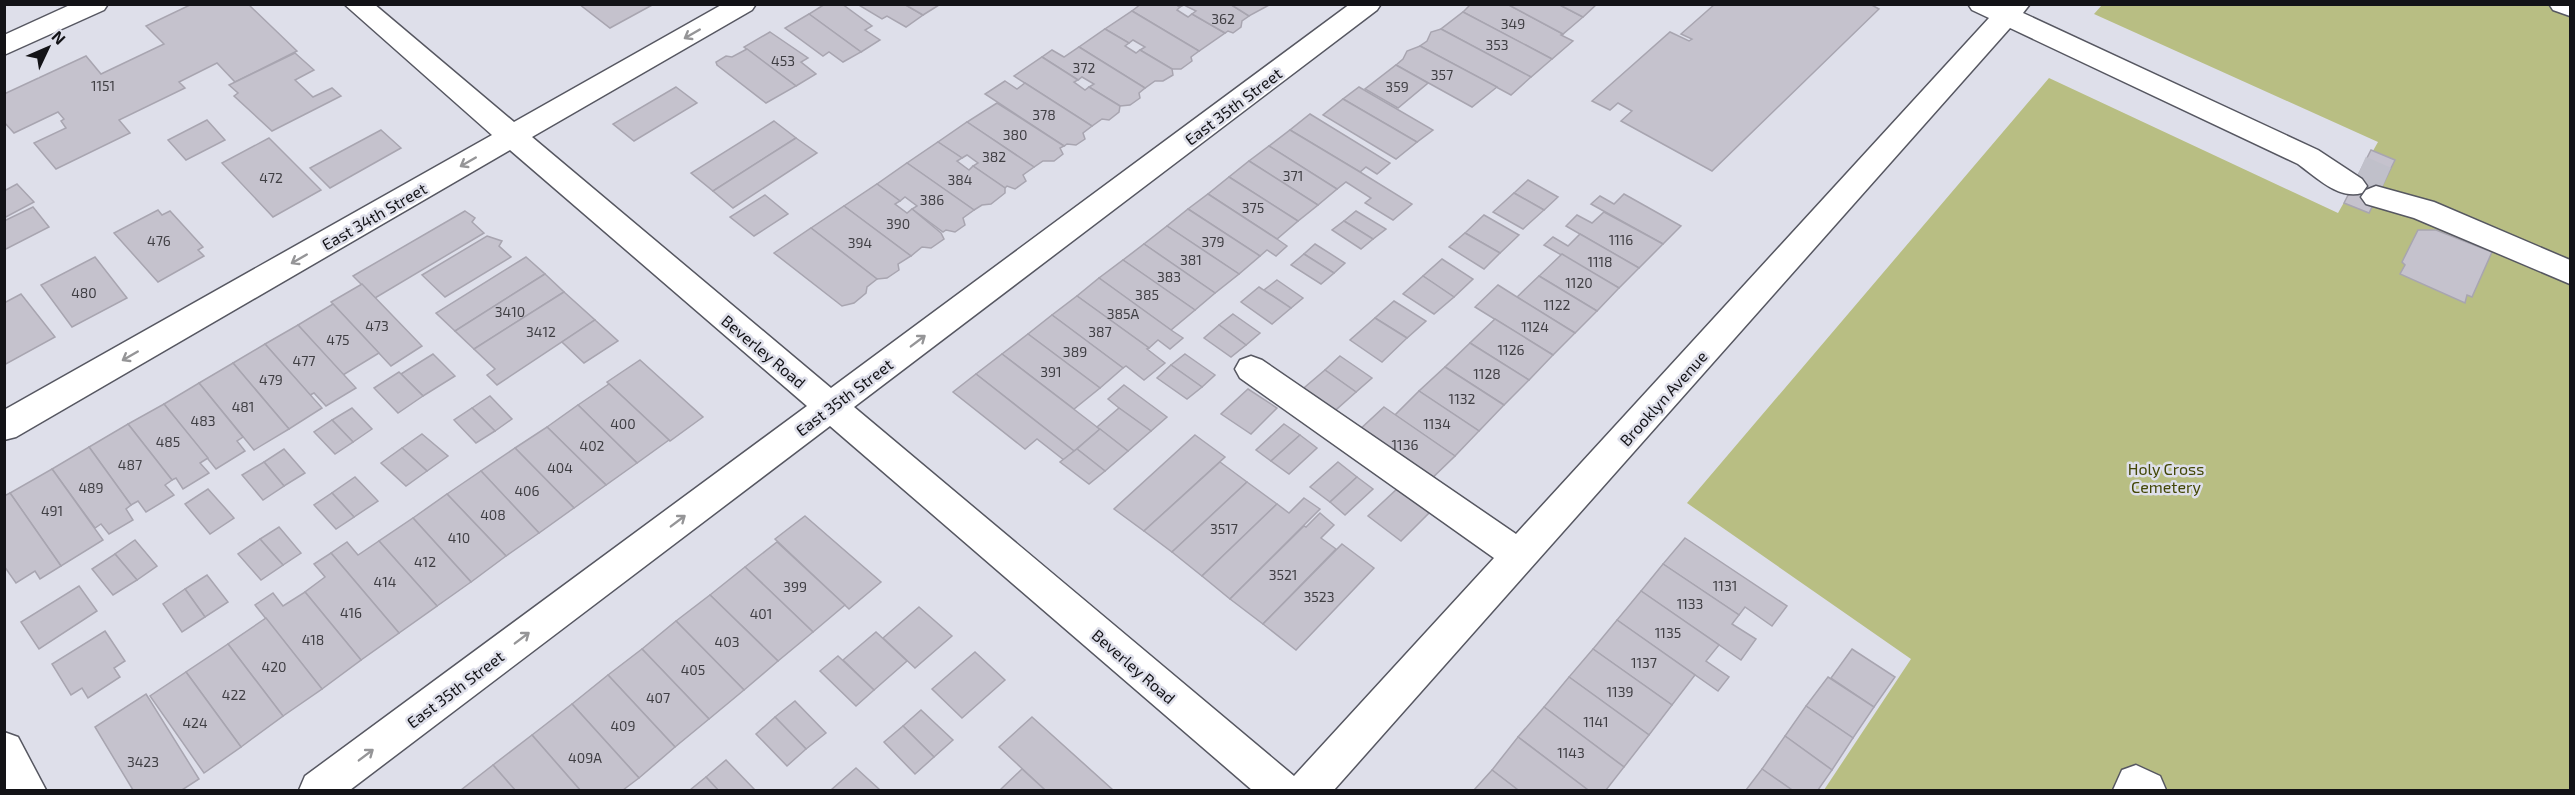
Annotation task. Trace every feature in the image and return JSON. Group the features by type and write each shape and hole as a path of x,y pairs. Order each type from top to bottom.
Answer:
{"street":[{"path":"4,46 95,4"},
{"name":"Beverley Road","path":"357,4 1281,790"},
{"name":"East 34th Street","path":"4,427 743,4"},
{"name":"East 35th Street","path":"319,790 1368,4"},
{"path":"2562,4 2571,8"},
{"path":"2001,8 2308,157 2423,210 2571,273"},
{"name":"Brooklyn Avenue","path":"1308,790 1520,556 2001,8"},
{"path":"1251,369 1520,556"},
{"path":"4,750 26,790"},
{"path":"2133,790 2136,784 2146,790"}],"green space":[{"name":"Holy Cross Cemetery","path":"2102,5 2570,5 2570,790 1824,790 1911,659 1687,503 2049,78 2338,213 2378,142 2094,14"}],"building":[{"path":"192,4 248,4 297,51 235,82 217,63 179,82 185,88 119,120 130,133 56,169 34,143 66,128 61,121 64,119 58,112 14,133 4,122 4,94 86,56 101,74 164,44 146,26"},
{"path":"579,4 654,4 610,28"},
{"path":"825,4 842,4 872,26 865,30 880,40 861,52 809,14"},
{"path":"857,4 904,4 923,15 906,27 887,16 882,19"},
{"path":"904,4 938,4 939,5 923,15"},
{"path":"1141,4 1175,4 1180,7 1177,10 1188,17 1192,14 1225,33 1199,51 1132,11"},
{"path":"1175,4 1230,4 1249,16 1233,33 1228,31 1225,33 1192,14 1196,11 1184,5 1180,7"},
{"path":"1230,4 1271,4 1249,16"},
{"path":"1471,4 1507,4 1573,41 1552,59 1463,12"},
{"path":"1507,4 1558,4 1583,17 1563,34"},
{"path":"1558,4 1597,4 1583,17"},
{"path":"1715,4 1870,4 1879,9 1712,171 1621,121 1632,111 1618,103 1610,110 1592,101 1670,32 1689,41 1692,39 1681,34"},
{"path":"1132,11 1199,51 1191,57 1192,61 1181,69 1172,69 1140,50 1145,47 1133,40 1129,43 1105,29"},
{"path":"1463,12 1552,59 1531,77 1441,29"},
{"path":"809,14 861,52 843,62 829,52 823,56 785,28"},
{"path":"1105,29 1129,43 1125,46 1136,53 1140,50 1172,69 1173,75 1163,81 1155,81 1145,88 1079,47"},
{"path":"1441,29 1531,77 1511,95 1420,46 1427,41 1431,32"},
{"path":"770,32 808,58 801,62 816,74 796,86 744,47"},
{"path":"1420,46 1497,87 1472,107 1396,65 1407,51"},
{"path":"1079,47 1145,88 1139,93 1140,98 1130,105 1120,106 1089,87 1094,84 1082,77 1078,80 1042,57 1052,50 1064,57"},
{"path":"747,49 796,86 766,103 717,65 716,62 726,56 732,57"},
{"path":"295,53 314,70 295,80 313,97 332,88 341,96 272,131 234,96 238,93 229,85"},
{"path":"1042,57 1078,80 1074,82 1085,90 1089,87 1120,106 1119,112 1109,120 1102,119 1092,126 1014,76"},
{"path":"1396,65 1428,83 1398,108 1365,89"},
{"path":"1005,81 1017,89 1025,83 1092,126 1083,133 1085,139 1076,145 1064,146 985,94"},
{"path":"676,87 697,103 634,141 613,124"},
{"path":"1359,87 1433,130 1417,142 1343,99"},
{"path":"1343,99 1417,142 1396,159 1323,115"},
{"path":"997,103 1064,146 1060,148 1063,154 1054,161 1043,161 1034,167 967,122"},
{"path":"1310,114 1390,163 1377,174 1366,167 1360,172 1290,130"},
{"path":"207,120 225,140 186,160 168,140"},
{"path":"774,121 796,138 713,191 691,173"},
{"path":"967,122 1034,167 1023,175 1026,181 1015,189 1007,186 1005,188 973,166 978,163 967,155 962,158 938,142"},
{"path":"381,130 401,148 330,188 310,168"},
{"path":"1290,130 1412,204 1393,220 1365,203 1371,198 1346,182 1337,189 1269,146"},
{"path":"269,138 321,190 273,217 222,163"},
{"path":"796,138 817,153 733,208 713,191"},
{"path":"938,142 962,158 957,161 969,170 973,166 1005,188 1005,193 991,204 982,205 974,210 907,163"},
{"path":"1269,146 1337,189 1318,205 1249,161"},
{"path":"2371,150 2395,160 2369,213 2344,203"},
{"path":"1249,161 1318,205 1298,221 1229,177"},
{"path":"907,163 974,210 963,218 965,225 955,232 946,230 943,232 912,209 917,206 905,197 900,201 877,184"},
{"path":"1229,177 1298,221 1277,239 1208,194"},
{"path":"1528,180 1558,197 1544,210 1514,193"},
{"path":"17,184 34,202 4,218 4,191"},
{"path":"877,184 900,201 895,204 907,213 912,209 941,233 944,239 931,248 922,247 911,256 844,206"},
{"path":"1514,193 1544,210 1523,229 1493,212"},
{"path":"1208,194 1287,246 1276,256 1267,250 1260,256 1188,209"},
{"path":"1624,194 1681,226 1663,244 1591,204 1600,196 1614,204"},
{"path":"765,195 788,214 754,236 730,217"},
{"path":"844,206 911,256 898,264 899,270 887,278 877,279 811,228"},
{"path":"33,207 49,227 4,250 4,221"},
{"path":"1188,209 1260,256 1239,274 1167,226"},
{"path":"158,210 162,215 170,211 203,247 198,250 204,256 158,282 114,233"},
{"path":"465,211 475,218 472,222 484,233 375,298 353,276"},
{"path":"1356,211 1386,229 1373,239 1344,221"},
{"path":"1604,212 1663,244 1639,268 1566,226 1577,215 1592,223"},
{"path":"1484,215 1519,235 1500,253 1465,233"},
{"path":"1344,221 1373,239 1361,249 1332,230"},
{"path":"1167,226 1239,274 1215,293 1144,244"},
{"path":"811,228 877,279 854,303 842,306 774,253"},
{"path":"2418,230 2436,230 2492,252 2472,297 2467,295 2465,303 2400,274 2405,265 2402,262"},
{"path":"1465,233 1500,253 1484,269 1449,247"},
{"path":"1580,234 1639,268 1619,288 1544,245 1553,237 1568,246"},
{"path":"487,236 502,241 499,246 511,257 445,297 422,275"},
{"path":"1144,244 1215,293 1195,310 1123,260"},
{"path":"1315,244 1345,263 1334,273 1304,254"},
{"path":"1304,254 1334,273 1321,284 1291,265"},
{"path":"1562,254 1619,288 1597,311 1539,276"},
{"path":"95,257 127,298 72,327 41,285"},
{"path":"526,257 545,274 455,331 436,313"},
{"path":"1442,259 1473,279 1454,297 1423,276"},
{"path":"1123,260 1195,310 1171,330 1099,278"},
{"path":"545,274 564,292 474,349 455,331"},
{"path":"1423,276 1454,297 1434,314 1403,294"},
{"path":"1539,276 1597,311 1575,333 1517,297"},
{"path":"1099,278 1183,338 1170,349 1158,340 1149,348 1077,296"},
{"path":"1277,280 1303,298 1291,308 1264,290"},
{"path":"362,284 422,346 391,366 331,302"},
{"path":"1498,285 1575,333 1553,355 1475,307"},
{"path":"1259,287 1291,308 1272,324 1241,302"},
{"path":"564,292 595,320 497,385 487,375 495,369 474,349"},
{"path":"21,294 55,337 4,365 4,303"},
{"path":"1077,296 1149,348 1147,349 1165,363 1144,380 1126,366 1123,368 1052,315"},
{"path":"1394,301 1426,321 1407,338 1375,318"},
{"path":"333,304 379,353 343,375 298,325"},
{"path":"1233,314 1260,333 1246,345 1219,325"},
{"path":"1052,315 1123,368 1100,388 1028,334"},
{"path":"1375,318 1407,338 1382,362 1350,340"},
{"path":"1495,319 1553,355 1529,380 1470,343"},
{"path":"595,320 618,341 584,363 562,342"},
{"path":"298,325 356,388 326,406 314,393 310,395 265,344"},
{"path":"1219,325 1246,345 1231,357 1204,338"},
{"path":"1028,334 1100,388 1074,409 1002,354"},
{"path":"1470,343 1529,380 1504,405 1445,367"},
{"path":"265,344 322,408 289,429 233,363"},
{"path":"433,354 455,376 423,396 401,374"},
{"path":"1002,354 1100,429 1074,451 976,374"},
{"path":"1185,354 1215,375 1202,387 1171,365"},
{"path":"1340,356 1372,378 1356,392 1325,370"},
{"path":"640,360 703,417 670,441 607,382"},
{"path":"233,363 289,429 254,450 199,383"},
{"path":"1171,365 1202,387 1187,399 1157,378"},
{"path":"1445,367 1504,405 1479,431 1419,391"},
{"path":"1325,370 1356,392 1329,416 1298,393"},
{"path":"399,372 423,396 398,413 374,388"},
{"path":"976,374 1074,451 1064,460 1037,439 1025,449 953,392"},
{"path":"199,383 243,437 237,441 245,451 216,469 164,404"},
{"path":"609,384 669,440 637,463 578,405"},
{"path":"1124,385 1167,417 1151,431 1119,408 1108,399"},
{"path":"1248,389 1277,408 1251,434 1221,414"},
{"path":"1419,391 1479,431 1455,456 1395,415"},
{"path":"490,396 512,419 495,431 472,408"},
{"path":"164,404 208,458 200,463 209,473 183,489 176,478 172,480 128,424"},
{"path":"578,405 637,463 606,485 547,427"},
{"path":"1384,407 1455,456 1427,483 1356,433"},
{"path":"352,408 372,429 353,442 332,420"},
{"path":"472,408 495,431 476,443 454,420"},
{"path":"1119,408 1151,431 1128,451 1097,427"},
{"path":"332,420 353,442 335,454 314,432"},
{"path":"128,424 172,480 165,485 174,495 146,512 138,501 131,505 89,447"},
{"path":"1284,424 1300,435 1271,461 1256,450"},
{"path":"547,427 606,485 574,508 515,448"},
{"path":"1100,429 1128,451 1105,471 1077,449"},
{"path":"422,434 448,456 427,471 402,448"},
{"path":"1195,435 1225,457 1144,531 1114,509"},
{"path":"1300,435 1317,448 1289,474 1271,461"},
{"path":"89,447 131,505 126,509 133,520 109,534 101,524 95,528 52,469"},
{"path":"402,448 427,471 406,486 381,463"},
{"path":"515,448 574,508 539,533 481,471"},
{"path":"284,449 305,473 284,486 264,462"},
{"path":"1077,449 1105,471 1089,484 1060,462"},
{"path":"264,462 284,486 263,500 242,475"},
{"path":"1220,462 1247,482 1172,552 1144,531"},
{"path":"1338,462 1357,477 1330,502 1310,487"},
{"path":"52,469 103,540 61,566 10,493"},
{"path":"481,471 539,533 506,556 447,494"},
{"path":"355,477 378,501 354,517 332,493"},
{"path":"1357,477 1373,489 1345,515 1330,502"},
{"path":"1247,482 1277,504 1202,576 1172,552"},
{"path":"1398,488 1430,512 1401,541 1368,516"},
{"path":"208,489 234,518 210,534 185,504"},
{"path":"10,493 61,566 40,579 35,571 16,583 4,566 4,496"},
{"path":"332,493 354,517 336,529 314,505"},
{"path":"447,494 506,556 471,582 413,518"},
{"path":"1304,498 1320,509 1230,599 1202,576 1277,504 1289,513"},
{"path":"1320,513 1334,525 1321,538 1336,549 1263,624 1230,599"},
{"path":"805,516 881,582 849,609 775,539"},
{"path":"413,518 471,582 437,606 379,541"},
{"path":"279,527 301,553 283,565 260,539"},
{"path":"1685,538 1787,606 1772,626 1745,607 1739,615 1663,564"},
{"path":"260,539 283,565 261,580 238,554"},
{"path":"135,540 157,566 137,580 115,554"},
{"path":"379,541 437,606 399,633 331,553 347,542 358,555"},
{"path":"777,542 845,605 813,632 745,567"},
{"path":"1342,544 1374,568 1296,650 1263,624"},
{"path":"331,553 399,633 361,660 305,592 325,577 314,564"},
{"path":"115,554 137,580 113,595 92,569"},
{"path":"1663,564 1739,615 1732,624 1756,639 1741,660 1641,591"},
{"path":"745,567 813,632 778,661 710,595"},
{"path":"207,575 228,602 205,617 185,589"},
{"path":"79,586 97,611 39,649 21,622"},
{"path":"185,589 205,617 182,632 163,604"},
{"path":"1641,591 1719,645 1706,661 1729,677 1718,691 1617,620"},
{"path":"305,592 361,660 322,689 255,605 273,593 283,606"},
{"path":"710,595 778,661 744,690 676,621"},
{"path":"919,607 952,636 915,668 883,638"},
{"path":"266,618 322,689 283,716 228,644"},
{"path":"1617,620 1695,675 1672,705 1593,649"},
{"path":"676,621 744,690 709,719 642,649"},
{"path":"105,631 125,661 114,668 120,677 88,698 82,688 71,695 52,664"},
{"path":"876,632 907,661 874,690 843,660"},
{"path":"228,644 283,716 241,747 186,672"},
{"path":"642,649 709,719 675,747 608,675"},
{"path":"1593,649 1672,705 1649,735 1569,677"},
{"path":"1852,649 1895,677 1874,707 1831,678"},
{"path":"975,652 1005,680 962,718 932,689"},
{"path":"838,656 874,690 856,706 820,671"},
{"path":"186,672 241,747 204,773 150,696"},
{"path":"608,675 675,747 639,778 572,704"},
{"path":"1569,677 1649,735 1624,767 1544,707"},
{"path":"1828,677 1874,707 1853,738 1806,706"},
{"path":"146,694 199,779 182,790 133,790 95,727"},
{"path":"795,701 826,733 806,749 775,717"},
{"path":"572,704 639,778 623,790 580,790 532,735"},
{"path":"1806,706 1853,738 1832,770 1785,736"},
{"path":"1544,707 1624,767 1606,790 1588,790 1518,737"},
{"path":"921,710 953,740 934,757 903,726"},
{"path":"775,717 806,749 787,766 756,734"},
{"path":"1032,717 1113,790 1045,790 999,747"},
{"path":"903,726 934,757 915,774 884,742"},
{"path":"532,735 580,790 515,790 493,765"},
{"path":"1785,736 1832,770 1818,790 1792,790 1762,769"},
{"path":"1518,737 1588,790 1518,790 1492,770"},
{"path":"726,760 755,790 718,790 706,777"},
{"path":"493,765 515,790 461,790"},
{"path":"856,768 880,790 831,790"},
{"path":"1022,769 1045,790 1000,790"},
{"path":"1762,769 1792,790 1746,790"},
{"path":"1492,770 1518,790 1474,790"},
{"path":"706,777 718,790 690,790"}],"tunnel":[{"path":"2360,170 2385,181"}]}
